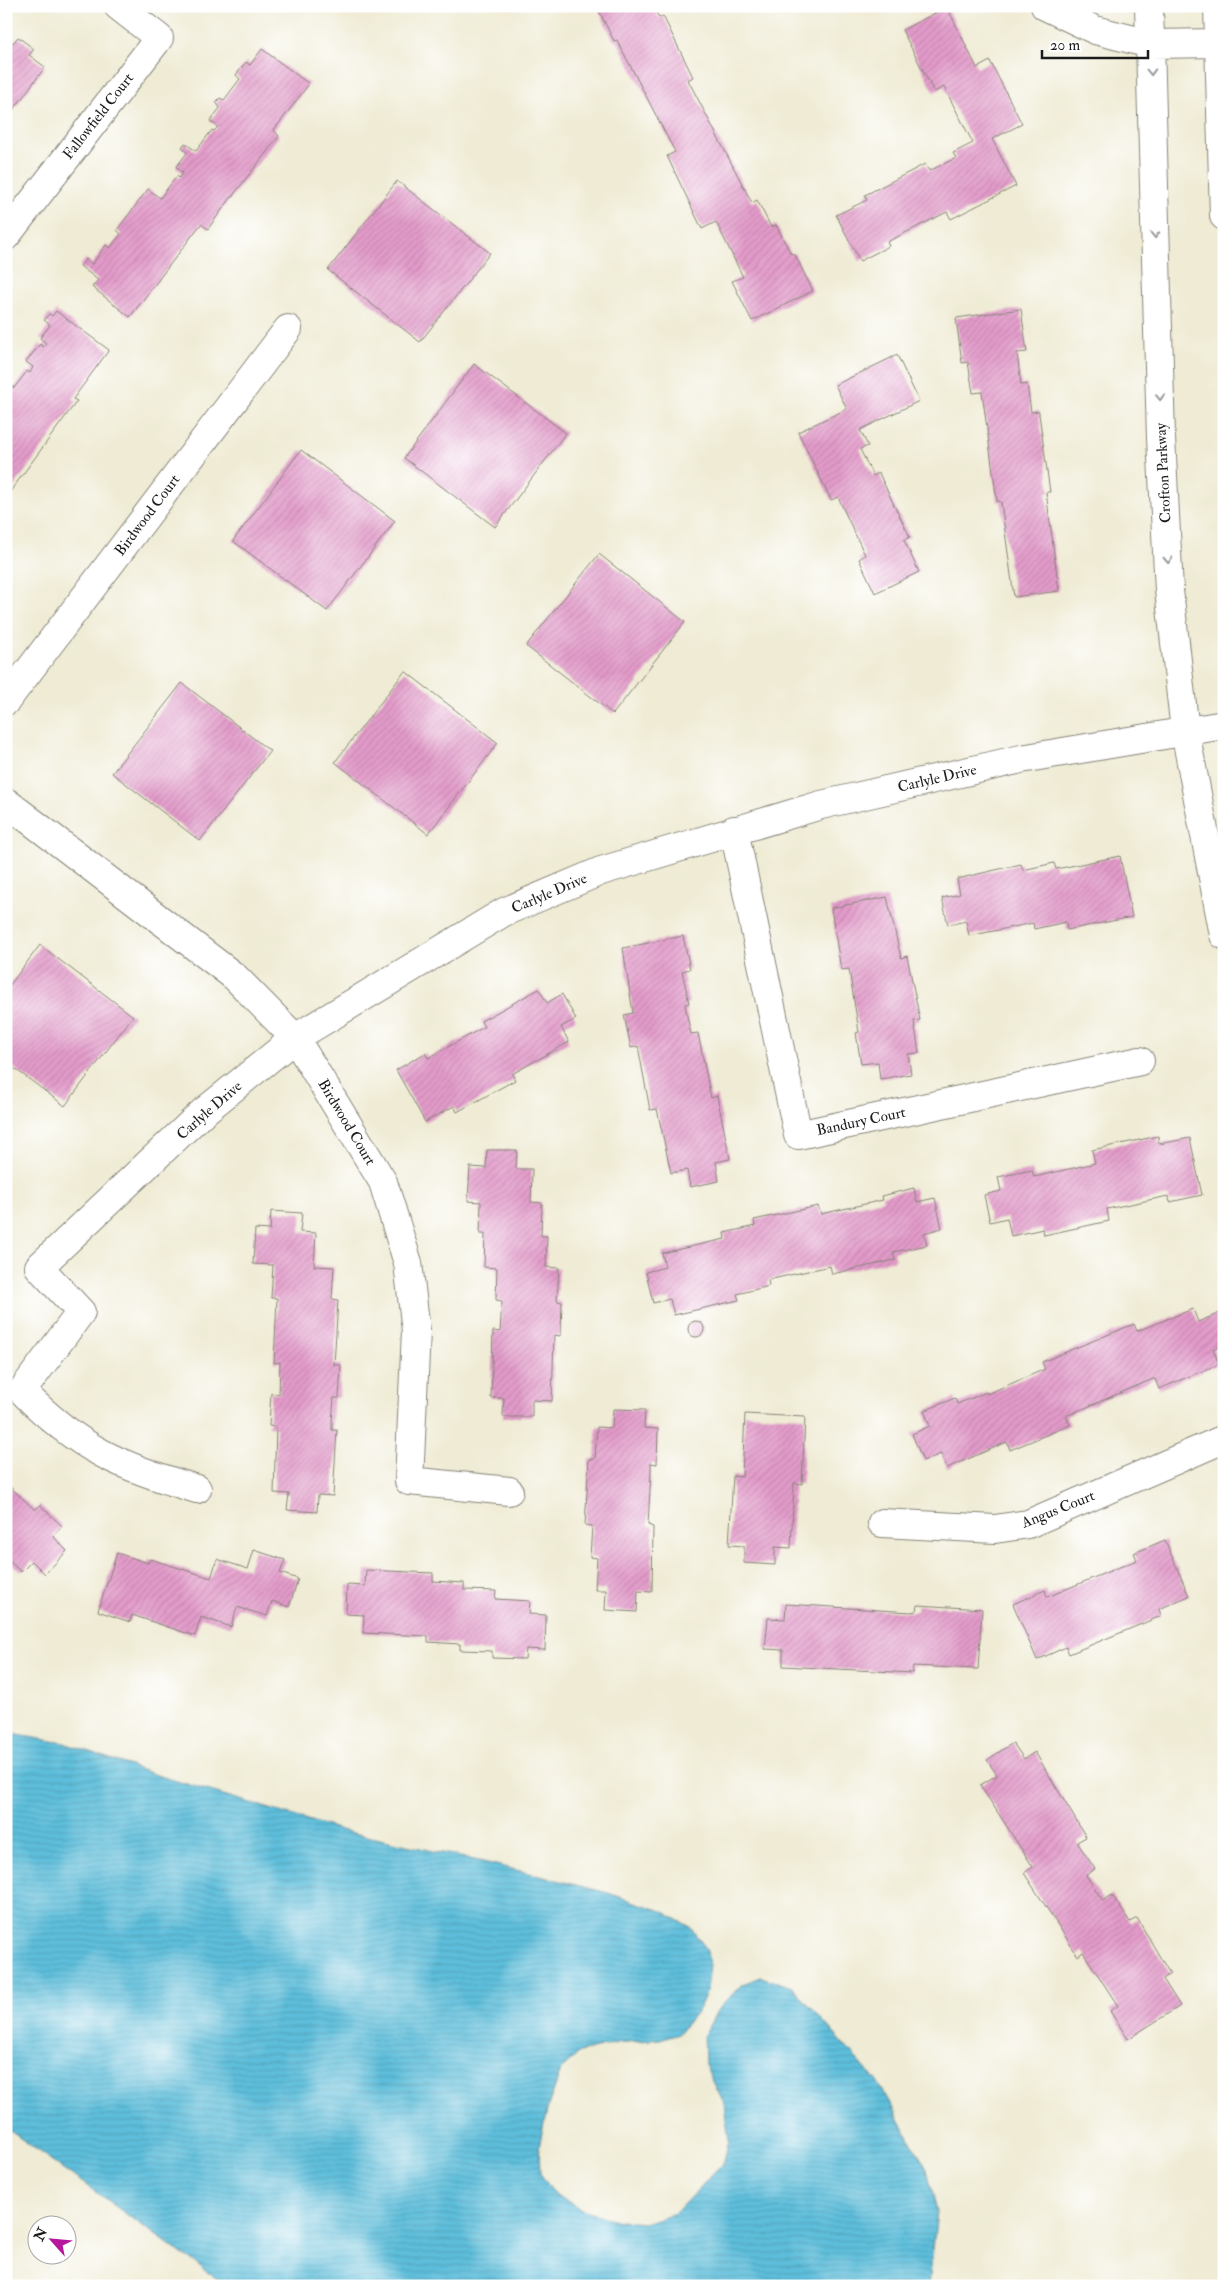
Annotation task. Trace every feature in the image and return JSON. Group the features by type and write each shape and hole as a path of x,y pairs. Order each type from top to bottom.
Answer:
{"street":[{"name":"Fallowfield Court","path":"6,236 159,38 118,6"},
{"path":"1045,6 1095,30 1150,44 1219,43"},
{"name":"Crofton Parkway","path":"1149,6 1161,438 1169,590 1185,731 1224,935"},
{"path":"1218,6 1224,216"},
{"name":"Birdwood Court","path":"6,701 288,329"},
{"name":"Carlyle Drive","path":"197,1489 145,1474 114,1461 79,1442 47,1417 22,1391 80,1312 39,1267 201,1114 296,1038 504,912 601,871 821,805 937,777 1021,759 1224,725"},
{"name":"Birdwood Court","path":"6,802 235,977 296,1038 383,1182 408,1263 416,1331 409,1481 509,1491"},
{"name":"Bandury Court","path":"734,830 798,1135 1140,1061"},
{"name":"Angus Court","path":"882,1523 995,1529 1028,1524 1224,1439"}],"water":[{"path":"6,1733 64,1743 153,1774 344,1831 492,1864 608,1893 662,1911 689,1926 706,1948 710,1965 707,1991 699,2008 679,2033 660,2039 617,2043 580,2052 561,2070 548,2106 539,2146 540,2173 554,2194 587,2212 619,2221 644,2223 675,2213 723,2164 729,2141 724,2104 705,2065 704,2035 717,2011 742,1984 761,1977 793,1987 879,2084 927,2169 937,2211 929,2286 227,2286 6,2128"}],"building":[{"path":"603,6 653,6 659,18 663,16 693,77 688,80 752,203 757,200 771,227 776,225 791,254 794,253 813,291 752,321 732,281 743,277 716,222 702,229 667,156 675,152 617,40 614,41 598,9"},
{"path":"947,7 977,68 990,61 1022,124 992,139 1016,186 951,219 947,212 887,242 889,246 860,261 836,215 867,200 865,195 925,164 929,171 956,158 953,153 973,143 944,87 934,92 902,30"},
{"path":"18,37 34,49 29,55 45,67 11,113 6,109 6,38 13,43"},
{"path":"262,49 309,84 274,130 279,136 208,229 201,224 130,317 92,287 98,280 80,266 86,259 92,264 106,245 110,248 121,234 117,230 148,189 160,198 177,176 179,178 183,173 176,167 187,153 182,147 185,143 196,151 212,130 214,131 218,127 210,121 220,108 216,102 220,98 224,100 240,79 236,75 246,62 250,65"},
{"path":"397,181 490,253 420,342 328,270"},
{"path":"1021,309 1027,352 1017,353 1021,385 1027,384 1031,412 1039,411 1050,492 1046,492 1059,591 1014,597 1001,502 997,501 982,392 973,393 968,362 962,363 956,318"},
{"path":"56,311 109,350 73,399 77,401 6,497 6,387 9,384 14,388 27,371 30,373 33,367 26,362 40,344 43,347 46,343 40,338 50,325 44,320 49,314 52,316"},
{"path":"897,355 919,401 860,430 868,446 860,449 873,476 879,473 910,537 904,540 919,572 875,593 859,559 865,555 838,497 831,500 798,432 847,409 835,385"},
{"path":"474,364 566,433 495,527 404,458"},
{"path":"301,450 395,521 327,611 233,541"},
{"path":"599,554 685,622 613,714 526,646"},
{"path":"405,671 498,743 428,834 335,762"},
{"path":"182,683 270,751 200,841 112,773"},
{"path":"1120,856 1132,917 1067,930 1066,922 1034,929 1033,923 969,936 966,921 948,925 942,898 960,894 957,879 1021,864 1023,870 1054,863 1056,869"},
{"path":"887,897 901,958 907,956 920,1020 914,1021 919,1053 908,1054 911,1074 880,1079 878,1062 861,1064 856,1033 859,1032 849,969 841,970 831,908"},
{"path":"683,936 690,969 682,971 689,1003 685,1004 687,1016 691,1034 698,1033 711,1098 717,1096 730,1159 716,1162 719,1181 690,1187 687,1170 671,1173 657,1109 650,1110 638,1046 631,1048 624,1015 633,1013 623,948"},
{"path":"40,945 133,1016 65,1106 6,1062 6,990"},
{"path":"539,989 547,1003 562,994 576,1019 561,1027 569,1042 512,1074 515,1080 457,1112 454,1106 425,1122 396,1070 425,1053 428,1058 484,1027 481,1021"},
{"path":"1158,1136 1159,1144 1190,1138 1202,1195 1170,1202 1168,1196 1107,1209 1109,1221 1044,1235 1043,1229 1011,1236 1007,1218 990,1222 984,1195 1001,1191 998,1177 1032,1170 1034,1177 1095,1163 1092,1150"},
{"path":"487,1150 517,1150 516,1169 532,1169 531,1202 542,1203 541,1236 547,1236 546,1267 559,1268 557,1301 562,1302 561,1336 554,1335 552,1401 532,1400 532,1417 503,1417 504,1398 491,1398 493,1331 500,1332 502,1301 496,1300 497,1268 484,1267 485,1234 480,1234 481,1202 468,1201 470,1167 486,1168"},
{"path":"914,1188 917,1202 935,1198 942,1228 924,1233 927,1245 893,1252 895,1260 832,1274 830,1266 768,1280 769,1286 737,1294 739,1300 674,1315 670,1299 653,1303 646,1272 665,1267 662,1253 725,1239 724,1233 755,1226 754,1220 818,1206 821,1214 883,1200 882,1196"},
{"path":"271,1211 302,1213 300,1232 316,1233 314,1266 334,1267 332,1299 338,1300 334,1365 341,1365 339,1398 334,1398 332,1421 332,1430 337,1430 333,1496 318,1495 317,1512 287,1510 289,1494 274,1493 276,1427 269,1426 271,1393 279,1394 280,1362 274,1363 277,1298 271,1298 273,1265 253,1264 255,1229 270,1230"},
{"path":"1193,1309 1198,1322 1220,1313 1224,1321 1224,1345 1213,1349 1219,1364 1159,1389 1155,1379 1153,1379 1066,1416 1070,1425 1010,1450 1007,1442 947,1468 941,1454 923,1461 912,1434 930,1426 924,1411 955,1398 957,1404 987,1392 987,1394 1045,1369 1042,1362 1134,1324 1137,1331"},
{"path":"696,1321 704,1329 696,1337 688,1329"},
{"path":"613,1409 645,1410 644,1428 658,1429 657,1464 651,1463 648,1525 653,1527 652,1592 638,1591 637,1612 605,1610 606,1590 595,1590 597,1558 590,1557 592,1526 585,1525 589,1459 595,1459 597,1427 612,1428"},
{"path":"745,1414 805,1417 802,1484 794,1483 791,1548 775,1547 775,1565 744,1563 744,1546 729,1545 733,1476 742,1477"},
{"path":"6,1483 35,1510 40,1505 62,1526 53,1536 67,1551 45,1574 32,1561 21,1572 6,1558"},
{"path":"1165,1540 1189,1596 1159,1609 1161,1616 1069,1654 1066,1647 1037,1660 1013,1604 1045,1590 1047,1597 1137,1560 1134,1553"},
{"path":"254,1550 285,1560 280,1573 298,1579 289,1607 272,1601 267,1616 237,1607 231,1627 201,1617 195,1636 132,1615 130,1622 98,1611 117,1553 148,1563 150,1559 211,1578 217,1559 248,1569"},
{"path":"366,1570 433,1573 433,1581 464,1583 464,1590 496,1591 495,1599 530,1601 529,1614 546,1615 545,1650 526,1649 525,1659 492,1658 492,1651 460,1650 460,1644 428,1642 428,1636 363,1633 364,1615 346,1614 347,1585 365,1586"},
{"path":"786,1604 911,1612 916,1611 917,1605 982,1609 978,1669 913,1666 912,1673 783,1666 783,1650 765,1649 768,1618 785,1619"},
{"path":"1013,1743 1024,1759 1035,1752 1086,1837 1077,1842 1095,1869 1086,1875 1103,1901 1112,1895 1130,1922 1137,1918 1170,1974 1163,1979 1180,2006 1128,2039 1110,2011 1118,2006 1083,1952 1078,1956 1024,1873 1033,1867 980,1785 997,1775 987,1760"}]}
